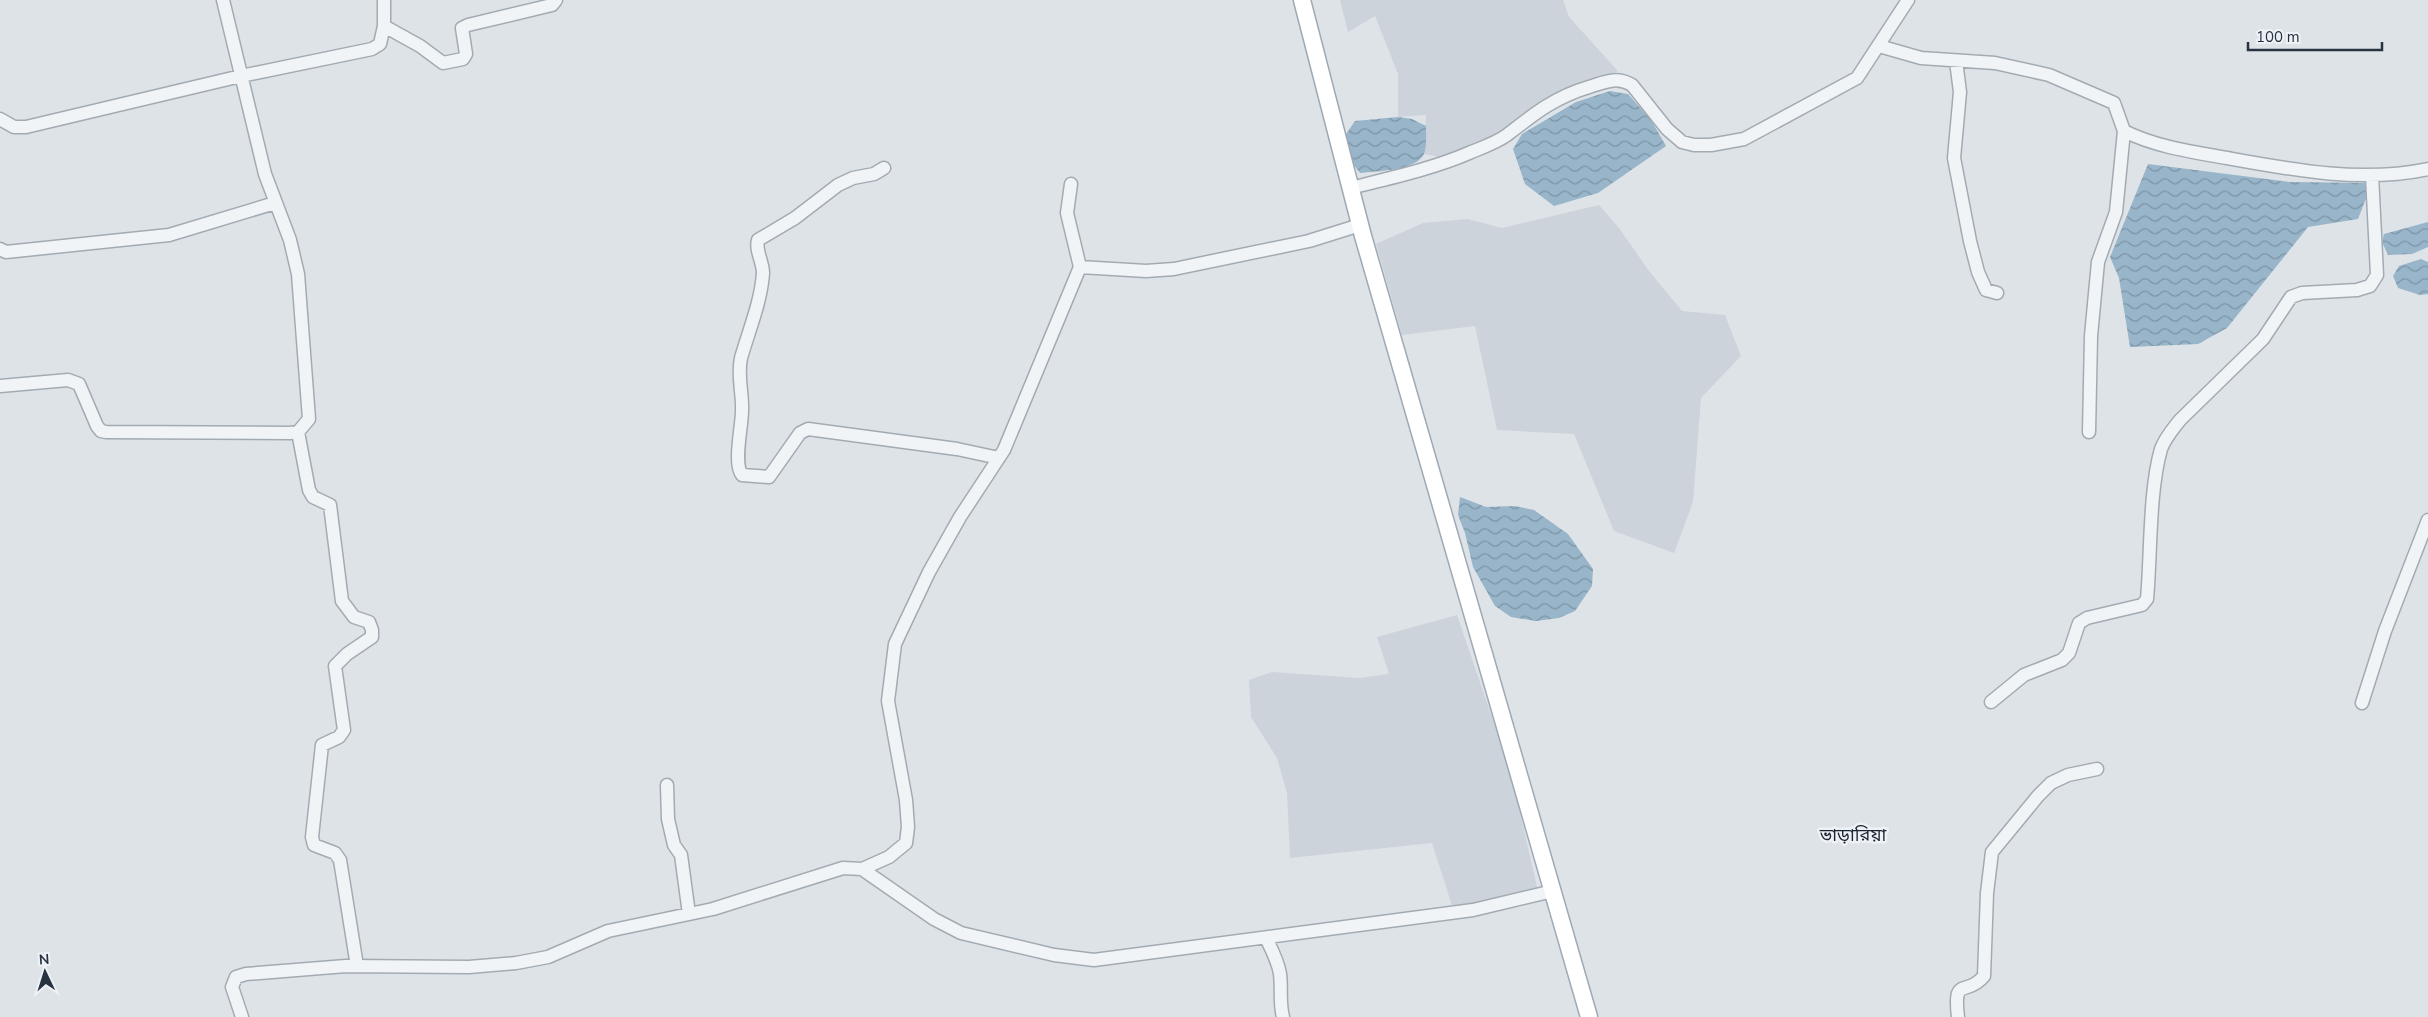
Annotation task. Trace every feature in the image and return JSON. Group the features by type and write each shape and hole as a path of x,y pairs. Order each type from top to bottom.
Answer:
{"main road":[{"path":"1302,0 1360,225 1589,1017"}],"street":[{"path":"223,0 265,174 290,240 298,274 309,419 298,432"},
{"path":"0,119 14,127 26,127 241,76 372,49 380,44 384,26 384,0"},
{"path":"384,26 420,46 443,63 450,62 463,59 466,54 462,28 552,5 556,0"},
{"path":"1351,188 1467,154 1506,136 1517,125 1574,91 1607,80 1625,81 1632,85 1667,129 1682,142 1694,145 1711,145 1744,139 1857,78 1908,0"},
{"path":"1879,46 1921,58 1995,63 2057,78 2114,103 2124,131 2116,212 2098,262 2091,336 2089,432"},
{"path":"1956,61 1960,92 1954,158 1978,272 1986,290 1997,294"},
{"path":"2124,131 2141,140 2207,155 2298,171 2372,175 2428,169"},
{"path":"884,168 874,174 853,178 838,184 795,218 758,240 757,245 763,272 757,303 741,359 742,411 739,430 738,469 742,474 769,477 800,433 808,429 957,449 999,458"},
{"path":"1991,702 2024,675 2062,660 2069,653 2079,623 2087,618 2142,605 2147,599 2154,498 2162,449 2170,433 2180,420 2263,339 2291,297 2302,293 2357,290 2370,286 2377,275 2372,175"},
{"path":"242,1017 232,987 236,977 246,974 357,966 469,967 516,963 548,957 608,931 713,909 829,871 843,868 862,869 889,858 906,843 908,827 906,800 888,701 895,644 929,572 955,525 1004,450 1080,267 1067,213 1070,184"},
{"path":"0,249 6,252 170,236 275,203"},
{"path":"1080,267 1146,271 1174,270 1309,241 1360,225"},
{"path":"0,386 68,380 79,384 92,417 101,431 298,432"},
{"path":"298,432 309,490 313,497 330,505 342,601 354,617 369,622 372,630 372,637 347,654 335,666 344,730 339,737 322,745 312,837 314,845 335,853 340,860 357,966"},
{"path":"2362,703 2385,631 2428,520"},
{"path":"1958,1017 1956,995 1958,990 1981,980 1984,976 1987,892 1992,852 2051,783 2068,775 2098,769"},
{"path":"667,785 668,819 672,839 681,855 689,914"},
{"path":"862,869 947,928 1054,955 1094,960 1473,910 1553,890"},
{"path":"1266,938 1276,959 1280,974 1279,1003 1283,1017"}],"shaded area":[{"path":"1340,0 1563,0 1569,17 1618,71 1546,106 1451,159 1424,154 1426,115 1398,117 1398,74 1375,16 1348,32"},
{"path":"1599,205 1619,228 1649,271 1682,311 1725,315 1741,356 1701,398 1693,502 1674,553 1614,531 1574,434 1497,430 1475,326 1402,335 1376,244 1423,223 1468,219 1502,228"},
{"path":"1457,615 1511,773 1540,900 1456,918 1432,843 1290,858 1287,793 1277,758 1251,717 1249,680 1272,672 1359,678 1389,674 1377,637"}],"water":[{"path":"1610,91 1628,94 1651,120 1666,146 1598,193 1554,206 1525,184 1513,149 1522,134 1576,102"},
{"path":"1398,117 1412,119 1426,126 1426,144 1424,154 1420,160 1395,169 1360,173 1353,164 1344,137 1355,121"},
{"path":"2148,164 2289,182 2372,183 2358,219 2308,227 2227,328 2198,344 2130,347 2119,278 2110,257"},
{"path":"2428,222 2428,247 2412,254 2388,255 2382,242 2384,234"},
{"path":"2421,259 2428,262 2428,294 2420,295 2398,288 2393,276 2399,266"},
{"path":"1460,497 1486,507 1515,506 1534,510 1568,534 1593,569 1592,586 1575,611 1559,618 1536,621 1511,617 1495,606 1473,567 1465,533 1458,515"}],"district":[{"name":"ভাড়ারিয়া","path":"1853,835"}]}
